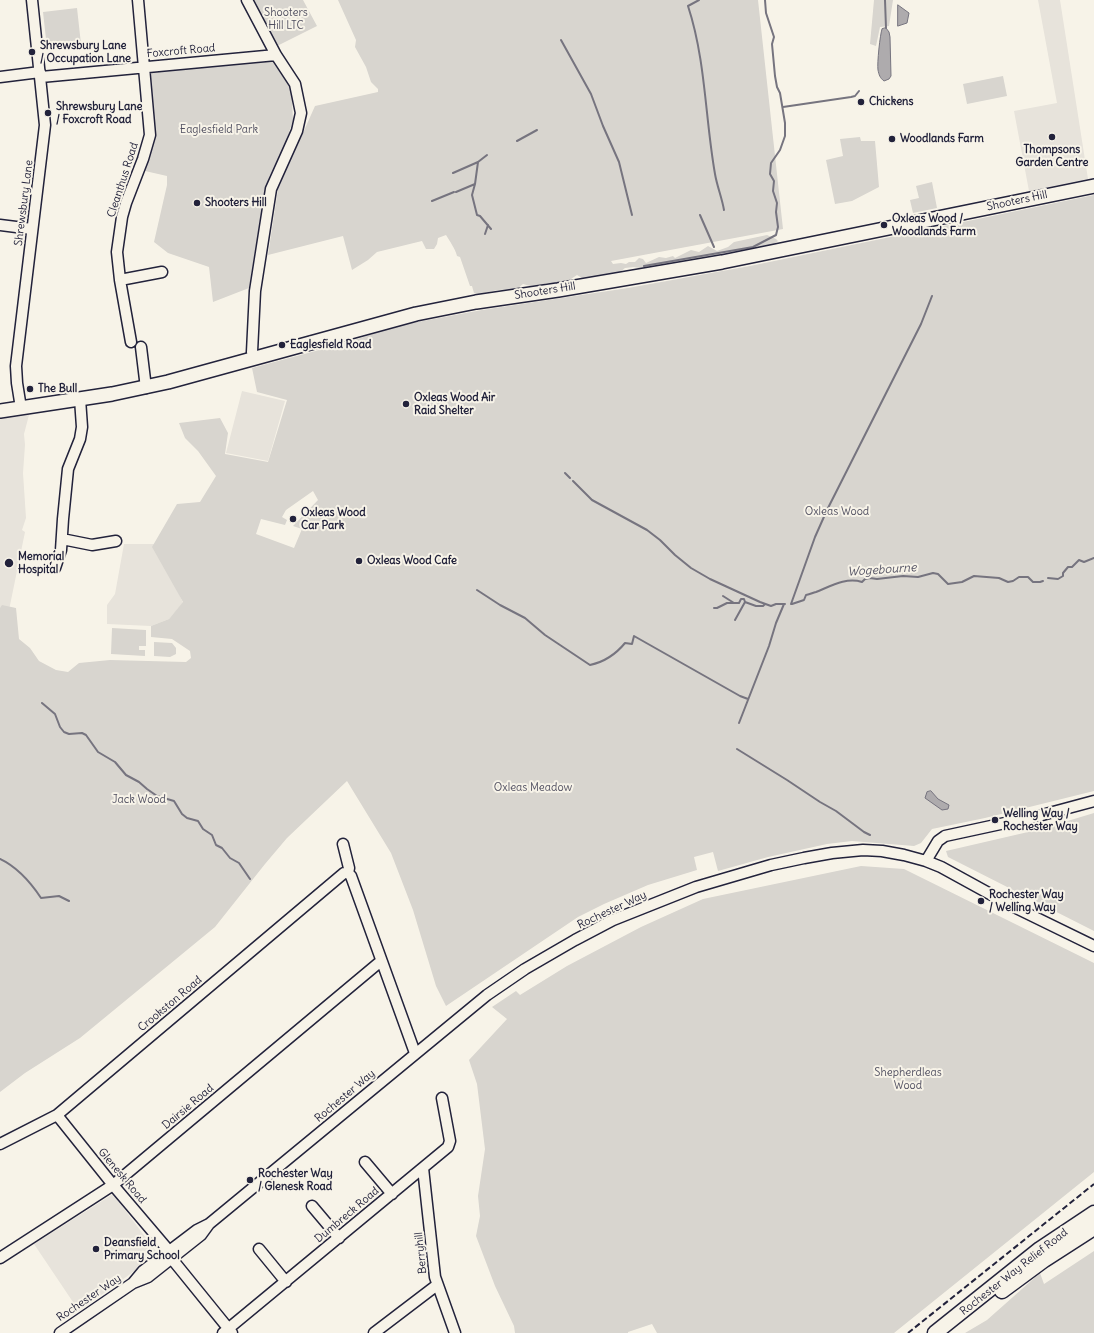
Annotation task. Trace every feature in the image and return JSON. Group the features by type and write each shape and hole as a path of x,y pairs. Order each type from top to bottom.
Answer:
{"highway":[{"name":"Rochester Way Relief Road","path":"935,1333 1040,1249 1094,1213"},
{"name":"Rochester Way Relief Road","path":"950,1333 1044,1260 1094,1228"}],"main road":[{"name":"Shooters Hill","path":"0,411 146,388 188,378 416,314 476,302 722,262 1094,186"}],"street":[{"name":"Shrewsbury Lane","path":"20,408 16,366 45,125 32,0"},
{"name":"Cleanthus Road","path":"131,342 120,280 117,252 122,217 150,135 138,0"},
{"path":"246,0 276,55 295,84 300,113 297,131 271,189 261,260 255,290 252,352 254,359"},
{"name":"Foxcroft Road","path":"0,77 144,67 276,55"},
{"path":"0,225 32,229"},
{"path":"120,280 162,272"},
{"path":"141,347 146,388"},
{"path":"55,568 61,550 68,469 80,439 82,427 80,399"},
{"path":"62,539 92,544 116,541"},
{"path":"926,861 938,841 945,836 1042,815 1094,800"},
{"path":"343,844 349,868 348,872 351,876 415,1054"},
{"name":"Rochester Way","path":"60,1333 133,1283 148,1277 171,1255 201,1236 209,1224 486,995 524,969 613,920 696,887 771,865 832,853 863,850 882,851 926,861 944,869 1012,906 1094,946"},
{"name":"Crookston Road","path":"0,1144 57,1115 338,878 344,873 348,872"},
{"name":"Dairsie Road","path":"0,1258 113,1185 381,961"},
{"name":"Dumbreck Road","path":"228,1332 448,1147 449,1144 442,1098"},
{"name":"Glenesk Road","path":"57,1115 171,1255 228,1332"},
{"path":"365,1162 392,1194"},
{"name":"Berryhill","path":"423,1168 437,1285 455,1333"},
{"path":"312,1206 339,1238"},
{"path":"259,1249 286,1282"},
{"path":"374,1333 437,1285"}],"shaded area":[{"path":"1038,0 1060,0 1088,179 1029,191 1014,111 1057,103"},
{"path":"898,5 909,13 907,23 898,26"},
{"path":"886,28 890,37 891,76 889,79 884,81 878,70 878,61 881,32 882,29"},
{"path":"242,391 285,401 268,461 226,453"},
{"name":"Memorial Hospital","path":"29,415 24,434 25,445 23,473 26,518 22,530 25,532 0,654 0,419"},
{"path":"124,544 158,544 183,603 169,619 151,626 107,624 107,605 115,594"},
{"path":"931,791 938,799 949,805 948,809 942,810 925,798 927,792"},
{"name":"Deansfield Primary School","path":"113,1194 158,1254 79,1311 34,1244"}],"green space":[{"name":"Shooters Hill LTC","path":"253,0 303,0 317,26 277,46"},
{"path":"338,0 758,0 783,229 611,261 613,264 626,264 629,262 635,262 639,258 643,259 646,263 659,257 666,258 673,256 675,258 691,250 699,252 708,246 717,251 728,247 734,242 767,235 778,241 774,244 724,255 722,254 644,269 634,267 625,268 620,272 588,278 582,278 577,275 568,281 530,286 523,284 517,289 498,290 479,294 474,293 472,286 470,286 460,257 457,256 446,235 438,238 434,249 426,249 422,241 377,252 368,260 352,270 343,236 268,255 278,189 315,106 378,92 378,89 371,82 366,67 355,47 356,40"},
{"path":"874,0 893,0 889,26 880,27 876,46 870,44"},
{"path":"77,8 81,44 47,48 43,12"},
{"name":"Eaglesfield Park","path":"273,58 291,84 293,120 285,145 270,175 265,189 249,288 213,302 209,267 168,253 154,242 167,185 167,176 145,171 153,136 147,70"},
{"path":"1003,76 1007,96 967,104 963,84"},
{"path":"860,137 861,141 875,141 879,187 852,201 835,204 826,160 843,156 840,139"},
{"path":"932,182 937,208 913,213 910,200 919,198 916,186"},
{"path":"1094,195 1094,791 985,818 932,829 921,843 914,846 852,841 827,844 768,857 718,871 713,852 694,857 697,870 648,885 578,917 446,1006 436,986 413,910 391,853 347,781 287,838 215,927 80,1038 25,1073 0,1092 0,608 2,605 16,608 19,639 30,648 39,661 56,670 68,672 79,663 110,660 186,662 191,658 190,651 172,639 151,637 151,626 169,619 183,602 152,547 177,504 200,502 216,476 198,451 185,438 179,423 220,418 228,433 225,454 268,462 287,400 257,392 252,368 349,342 396,326 482,310 628,288 750,266","holes":["313,491 318,500 293,526 302,529 294,548 256,534 261,519 285,525 287,520 282,517 286,510"]},
{"path":"112,628 146,630 146,646 139,646 139,650 145,650 145,656 111,654"},
{"path":"154,642 172,643 176,648 176,654 170,657 154,656"},
{"path":"1094,813 1094,931 948,857 946,851 1041,829"},
{"name":"Shepherdleas Wood","path":"861,866 904,869 1094,963 1094,1172 894,1333 657,1333 652,1324 628,1333 515,1333 514,1326 495,1286 476,1236 480,1216 478,1196 485,1149 477,1084 469,1060 507,1019 492,1007 516,991 520,995 567,966 641,927 703,899"},
{"path":"1094,1251 1094,1333 965,1333 987,1320 1040,1273 1044,1284"}],"waterway":[{"path":"699,0 688,6 694,27 702,69 715,174 724,210"},
{"path":"644,266 753,247 776,235 778,227 776,212 777,203 773,191 774,181 770,174 771,163 780,150 785,136 785,123 780,93 775,76 772,44 774,37 766,13 765,0"},
{"path":"885,0 886,28"},
{"path":"561,40 591,94 619,162 632,215"},
{"path":"783,107 851,97 855,96 859,91"},
{"path":"517,141 537,130"},
{"path":"453,173 478,162 487,155"},
{"path":"456,192 475,184 478,162"},
{"path":"475,184 472,195 477,215 480,216 491,229"},
{"path":"432,201 454,192"},
{"path":"700,215 714,247"},
{"path":"485,234 488,225"},
{"path":"791,604 815,537 827,510 921,324 932,296"},
{"name":"Wogebourne","path":"565,473 570,478"},
{"name":"Wogebourne","path":"573,481 592,500 647,530 691,568 710,579 760,602 771,606 776,604 785,604"},
{"name":"Wogebourne","path":"1048,578 1058,579 1063,576 1063,573 1068,567 1072,567 1079,560 1084,562 1094,558"},
{"name":"Wogebourne","path":"792,604 804,600 806,595 844,581 862,582 865,579 870,578 877,579 903,576 918,577 933,573 938,574 948,584 962,582 974,576 999,578 1008,582 1019,577 1028,577 1033,582 1043,581"},
{"path":"477,590 500,605 525,618 545,635 590,665 609,657 618,651 625,643 632,644 634,636 740,696 748,699"},
{"path":"723,596 734,603"},
{"path":"714,608 727,603 739,603 741,599 744,599 745,602 756,606 763,606 765,604"},
{"path":"735,620 745,602"},
{"path":"739,723 784,604"},
{"path":"42,703 55,714 60,727 64,732 69,734 82,733 86,735 98,752 115,762 126,775 139,782 157,796 174,801 182,814 187,818 198,821 203,829 212,835 216,845 222,848 230,858 239,863 250,879"},
{"path":"737,749 836,811 870,835"},
{"path":"0,859 12,866 23,876 41,898 59,896 69,901"}],"railway":[{"path":"908,1333 1094,1184"}],"place":[{"name":"Shrewsbury Lane / Occupation Lane","path":"32,52"},
{"name":"Chickens","path":"861,102"},
{"name":"Shrewsbury Lane / Foxcroft Road","path":"48,113"},
{"name":"Thompsons Garden Centre","path":"1052,137"},
{"name":"Woodlands Farm","path":"892,139"},
{"name":"Shooters Hill","path":"197,203"},
{"name":"Oxleas Wood / Woodlands Farm","path":"884,225"},
{"name":"Eaglesfield Road","path":"282,345"},
{"name":"The Bull","path":"30,389"},
{"name":"Oxleas Wood Air Raid Shelter","path":"406,404"},
{"name":"Oxleas Wood Car Park","path":"293,519"},
{"name":"Oxleas Wood Cafe","path":"359,561"},
{"name":"Memorial Hospital","path":"9,563"},
{"name":"Welling Way / Rochester Way","path":"995,820"},
{"name":"Rochester Way / Welling Way","path":"981,901"},
{"name":"Rochester Way / Glenesk Road","path":"250,1180"},
{"name":"Deansfield Primary School","path":"96,1249"}],"park label":[{"name":"Oxleas Wood","path":"837,512"},
{"name":"Oxleas Meadow","path":"533,788"},
{"name":"Jack Wood","path":"139,800"}]}
